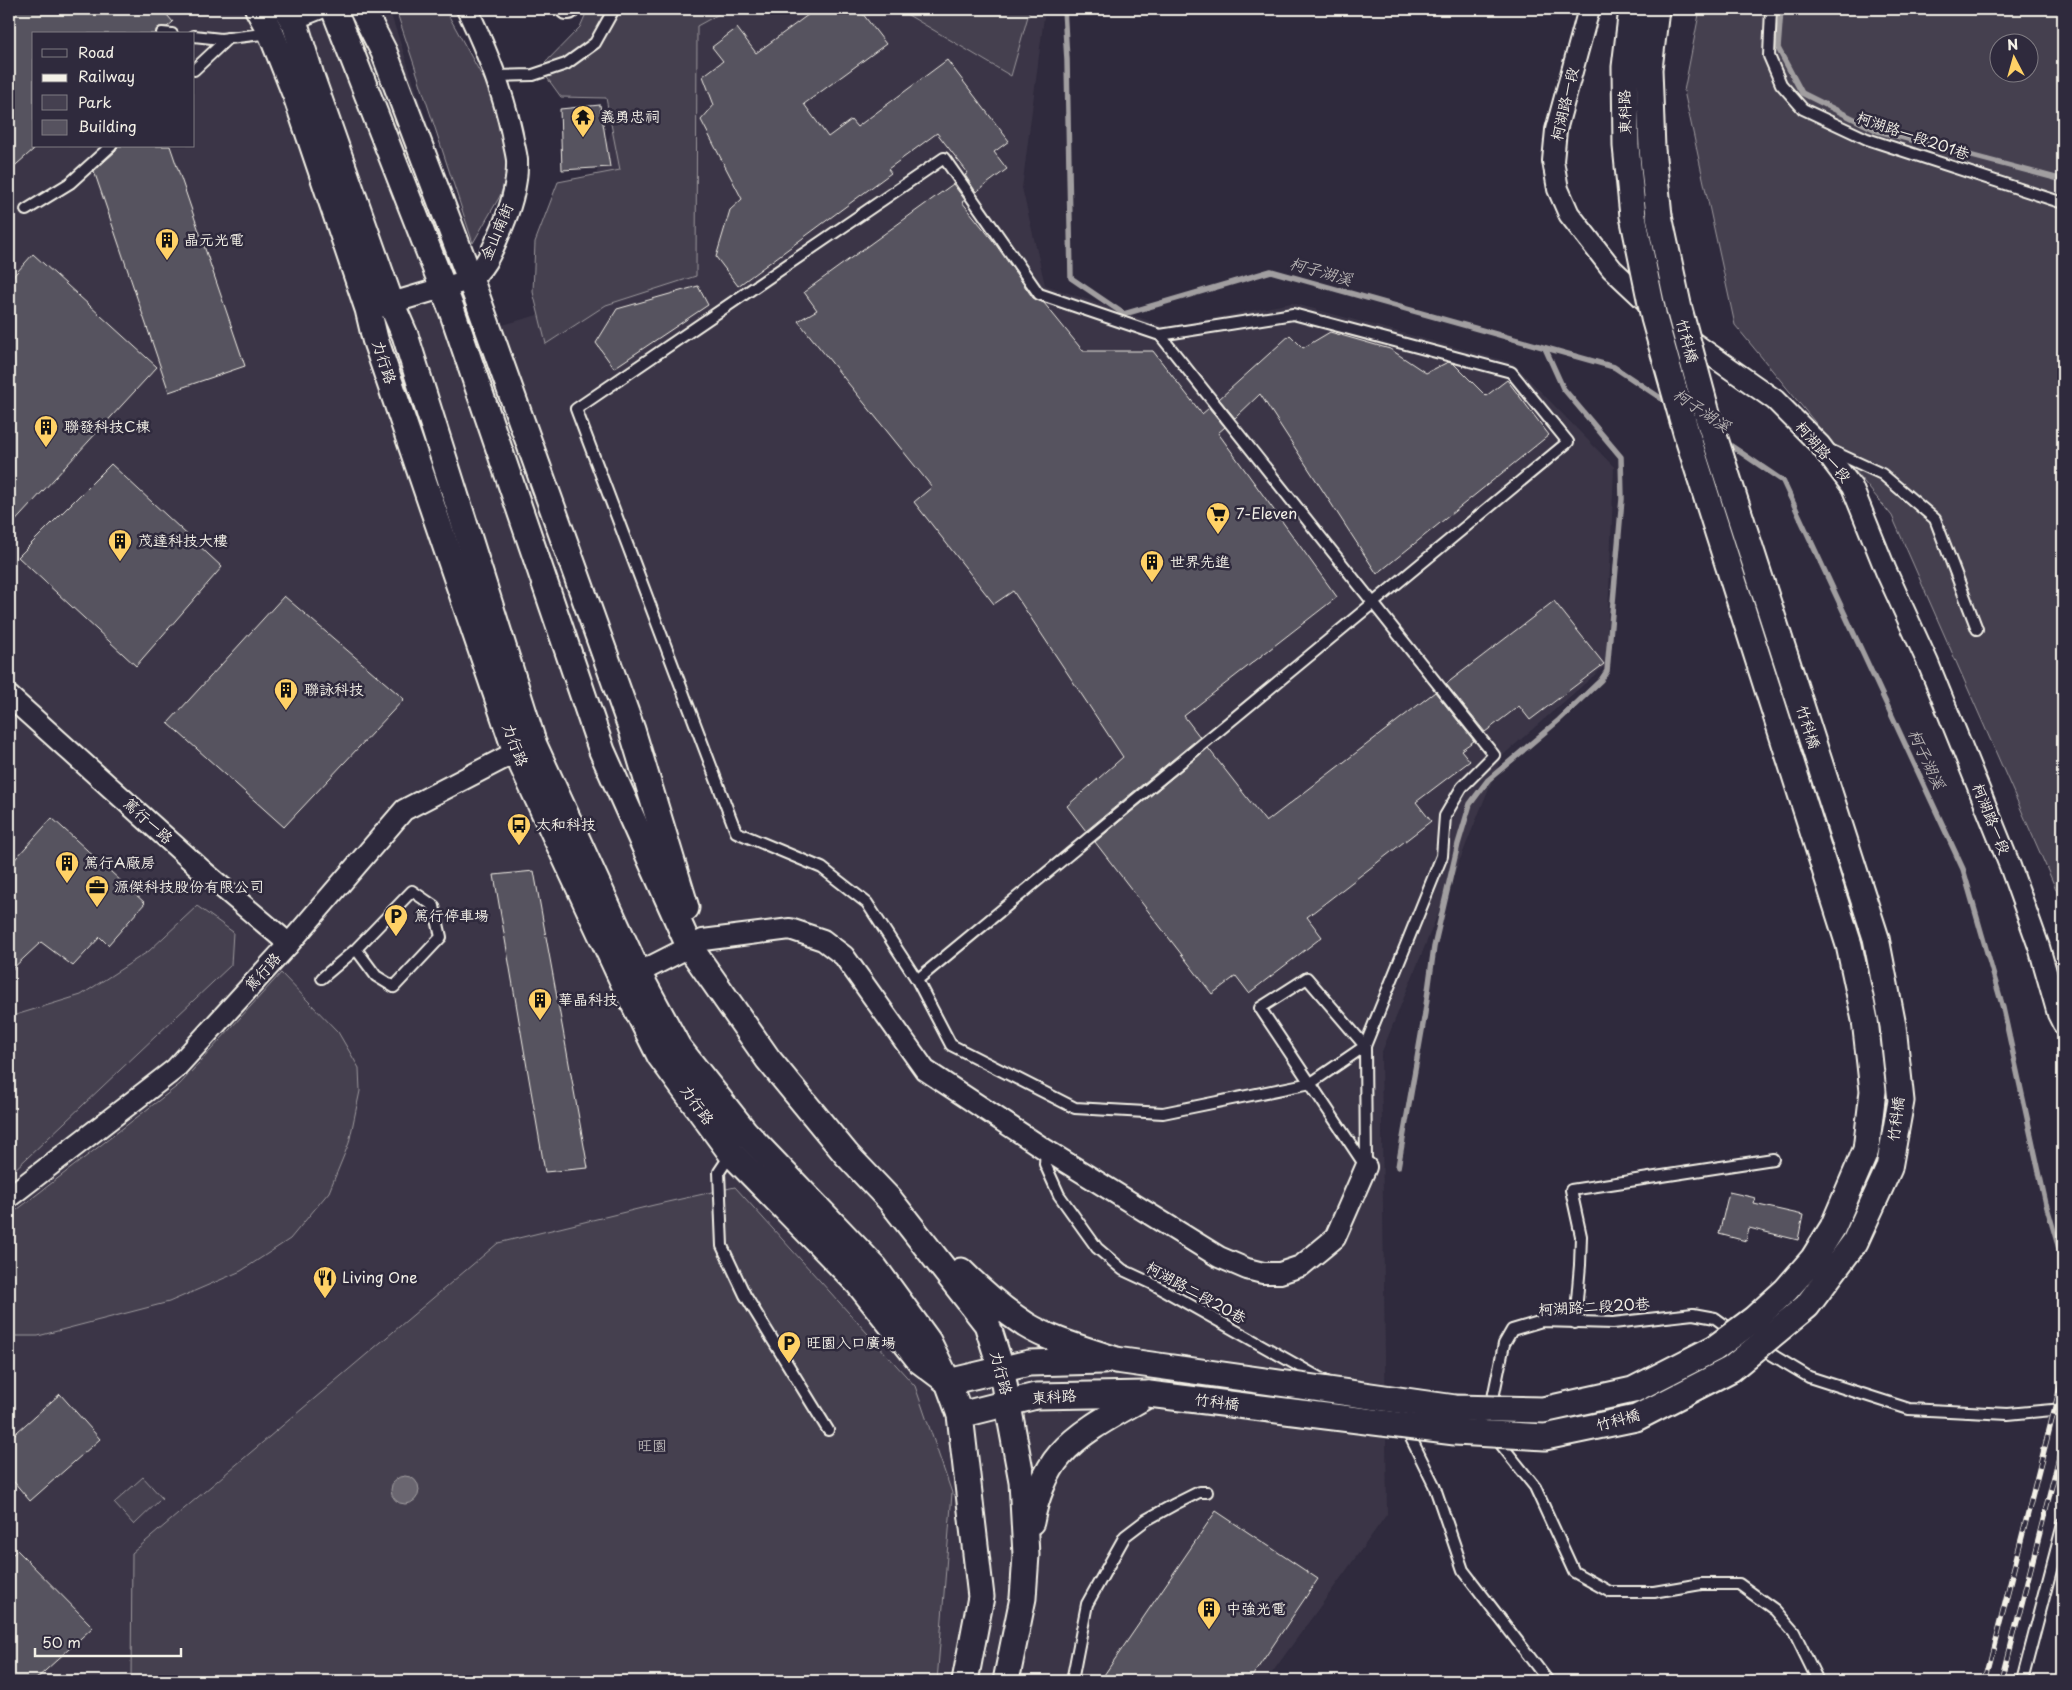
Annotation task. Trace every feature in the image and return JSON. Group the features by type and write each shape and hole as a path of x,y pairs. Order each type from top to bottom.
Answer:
{"street":[{"name":"力行路","path":"258,9 284,24 312,79 391,303 405,335 534,745 631,978 660,1056 731,1153 858,1283 920,1361 948,1382"},
{"name":"力行路","path":"333,9 444,288 602,751 696,943 712,980 768,1060 847,1155 890,1200 987,1324 1001,1368 1009,1403 1022,1481 1026,1556 1023,1598 1006,1681"},
{"name":"力行路","path":"362,9 384,52 478,300 632,730 696,943"},
{"name":"金山南街","path":"452,9 481,63 496,76"},
{"name":"金山南街","path":"368,310 469,280 477,275 489,258 503,226 514,192 517,159 510,121 496,76 467,9"},
{"name":"柯湖路一段","path":"1589,9 1556,130 1553,162 1558,189 1569,214 1612,269 1681,334 1775,400 1820,445 1852,487 1886,571 1928,663 2010,866 2039,947 2058,1014 2063,1024"},
{"name":"東科路","path":"1632,9 1625,67 1626,146 1633,216"},
{"name":"東科路","path":"1656,9 1649,69 1652,149 1659,216"},
{"name":"力行路","path":"284,24 296,96 516,752 631,978 678,1047 745,1132 875,1268 928,1341 948,1382 960,1415 981,1597 965,1681"},
{"name":"竹科橋","path":"1116,1360 1455,1408 1543,1410 1633,1390 1715,1348 1754,1319 1786,1290 1813,1259 1833,1227 1866,1150 1873,1091 1865,1020 1849,945 1686,432 1654,318 1633,216"},
{"name":"竹科橋","path":"1150,1394 1455,1432 1545,1437 1636,1418 1731,1369 1807,1306 1855,1242 1888,1168 1901,1101 1893,1026 1876,938 1708,417 1675,292 1659,216"},
{"name":"篤行一路","path":"9,696 203,871 289,944"},
{"name":"篤行路","path":"9,1198 175,1069 289,944 404,810 516,752"},
{"path":"631,978 696,943 790,929 822,940 844,956 924,1070 1046,1150 1219,1257 1262,1273 1280,1273 1301,1266 1335,1238 1366,1167"},
{"path":"890,1200 982,1292 1028,1326 1116,1360"},
{"path":"948,1382 1001,1368 1029,1363 1116,1360"},
{"name":"東科路","path":"960,1415 1036,1396 1150,1394"},
{"path":"1026,1556 1033,1512 1043,1483 1060,1455 1091,1429 1150,1394"}],"lane":[{"path":"195,36 228,38 333,9"},
{"path":"496,76 533,75 566,64 596,43 614,9"},
{"name":"柯湖路一段201巷","path":"1771,9 1769,56 1781,84 1803,109 1867,139 2063,203"},
{"path":"195,69 228,38"},
{"path":"26,210 70,183 108,148"},
{"path":"917,980 1568,442 1511,372 1293,314 1160,335 1039,294 944,158 576,409 736,832 822,868 867,903 917,980 951,1045 1075,1108 1163,1113 1311,1083 1365,1046"},
{"path":"1160,335 1494,755 1462,787 1445,816 1442,856 1365,1046 1366,1167"},
{"path":"1820,445 1882,474 1935,519 1977,629"},
{"path":"322,978 356,949 412,891 434,906 440,938 394,986 376,976 356,949"},
{"path":"1365,1046 1306,978 1260,1008 1366,1167"},
{"name":"柯湖路二段20巷","path":"1046,1150 1045,1164 1059,1195 1097,1248 1124,1270 1151,1283 1274,1354 1366,1404 1383,1409"},
{"path":"731,1153 719,1172 722,1246 745,1295 828,1430"},
{"path":"1576,1323 1580,1236 1571,1190 1772,1160"},
{"name":"柯湖路二段20巷","path":"1488,1422 1504,1344 1512,1330 1542,1321 1613,1323 1693,1314 1716,1318 1809,1377 1909,1409 2008,1414 2063,1409"},
{"path":"1400,1413 1412,1443 1434,1485 1463,1570 1548,1681"},
{"path":"1439,1419 1488,1422 1535,1487 1574,1572 1610,1592 1654,1592 1701,1584 1740,1584 1774,1610 1794,1632 1818,1681"},
{"path":"1072,1681 1086,1604 1125,1536 1146,1520 1175,1504 1199,1492 1207,1492"},
{"path":"2022,1681 2063,1524"}],"shaded area":[{"path":"9,9 389,9 496,327 548,312 654,9 1045,9 1022,188 1045,285 1166,327 1292,303 1513,363 1614,467 1606,665 1502,756 1381,1054 1387,1514 1266,1681 9,1681"},
{"path":"405,1476 415,1480 419,1490 415,1500 405,1504 395,1500 391,1490 395,1480"}],"green space":[{"path":"407,9 445,9 493,96 511,163 500,196 473,243 397,13"},
{"path":"588,9 728,9 697,26 696,276 606,305 546,344 533,292 535,242 558,182 620,170 606,98 561,97 540,68 580,27"},
{"path":"898,9 1030,9 1011,76"},
{"path":"1700,9 2063,9 2063,905 1892,516 1735,325 1684,91"},
{"path":"197,906 233,932 231,965 9,1175 9,1017 81,995 149,951"},
{"path":"281,973 338,1032 359,1068 360,1091 349,1143 329,1192 290,1239 241,1271 169,1302 38,1336 9,1336 9,1216 180,1084"},
{"name":"旺園","path":"735,1187 915,1386 952,1493 937,1681 131,1680 132,1553 498,1243"},
{"path":"143,1477 162,1498 134,1525 114,1503"}],"building":[{"path":"9,9 162,9 173,22 167,27 159,27 156,32 32,32 32,148 34,149 9,171"},
{"path":"816,9 859,9 886,44 804,104 828,137 851,120 857,127 947,60 1009,141 994,152 1007,169 976,192 965,175 968,173 937,133 888,169 891,173 738,286 716,257 730,210 742,199 701,120 714,105 703,76 723,61 712,47 737,28 756,53"},
{"name":"義勇忠祠","path":"600,105 610,167 562,170 560,109"},
{"name":"晶元光電","path":"117,148 171,148 245,366 169,392 94,171"},
{"path":"953,184 965,200 962,202 994,242 1033,298 1044,303 1083,351 1153,351 1202,414 1209,408 1225,427 1218,433 1337,597 1184,716 1200,737 1086,831 1067,806 1123,757 1013,591 994,604 914,502 932,487 798,321 817,310 804,292"},
{"name":"聯發科技C棟","path":"33,254 157,367 9,528 9,281"},
{"path":"698,286 708,305 614,368 596,343 617,309"},
{"path":"1330,332 1390,349 1426,373 1448,362 1454,364 1486,396 1507,380 1549,435 1377,574 1260,394 1235,418 1219,399 1290,335 1303,348"},
{"name":"茂達科技大樓","path":"111,464 222,567 136,666 18,557"},
{"name":"聯詠科技","path":"284,596 404,699 284,827 168,723"},
{"path":"1554,601 1604,664 1530,720 1519,706 1485,732 1446,684"},
{"path":"1435,692 1474,741 1461,750 1470,761 1416,802 1431,821 1307,917 1322,937 1249,993 1236,976 1212,994 1095,842 1208,748 1266,822"},
{"name":"篤行A廠房","path":"52,818 145,903 108,945 100,937 73,966 41,942 9,972 9,866"},
{"name":"華晶科技","path":"534,871 588,1168 545,1172 494,875"},
{"path":"1729,1192 1756,1198 1754,1204 1803,1215 1798,1240 1749,1228 1746,1241 1719,1234"},
{"path":"60,1394 100,1439 30,1501 9,1476 9,1439"},
{"name":"中強光電","path":"1216,1511 1318,1579 1249,1681 1100,1681"},
{"path":"17,1550 93,1627 34,1681 9,1681 9,1558"}],"waterway":[{"name":"柯子湖溪","path":"1064,9 1067,60 1071,278 1124,314 1271,271 1614,367 1671,405"},
{"path":"1781,9 1778,48 1802,93 1878,131 2063,180"},
{"path":"1398,1167 1425,1013 1434,947 1458,844 1470,804 1488,780 1559,720 1601,680 1607,671 1622,499 1621,457 1563,388 1545,348"},
{"name":"柯子湖溪","path":"1724,441 1783,481 1963,869 2003,1008 2046,1204 2063,1262"}],"railway":[{"path":"1985,1681 2063,1376"},
{"path":"2002,1681 2063,1442"}],"place":[{"name":"義勇忠祠","path":"583,138"},
{"name":"晶元光電","path":"167,261"},
{"name":"聯發科技C棟","path":"46,448"},
{"name":"7-Eleven","path":"1218,535"},
{"name":"茂達科技大樓","path":"120,562"},
{"name":"世界先進","path":"1152,583"},
{"name":"聯詠科技","path":"286,711"},
{"name":"太和科技","path":"519,846"},
{"name":"篤行A廠房","path":"67,884"},
{"name":"源傑科技股份有限公司","path":"97,908"},
{"name":"篤行停車場","path":"396,937"},
{"name":"華晶科技","path":"540,1021"},
{"name":"Living One","path":"325,1299"},
{"name":"旺園入口廣場","path":"789,1364"},
{"name":"中強光電","path":"1209,1630"}]}
